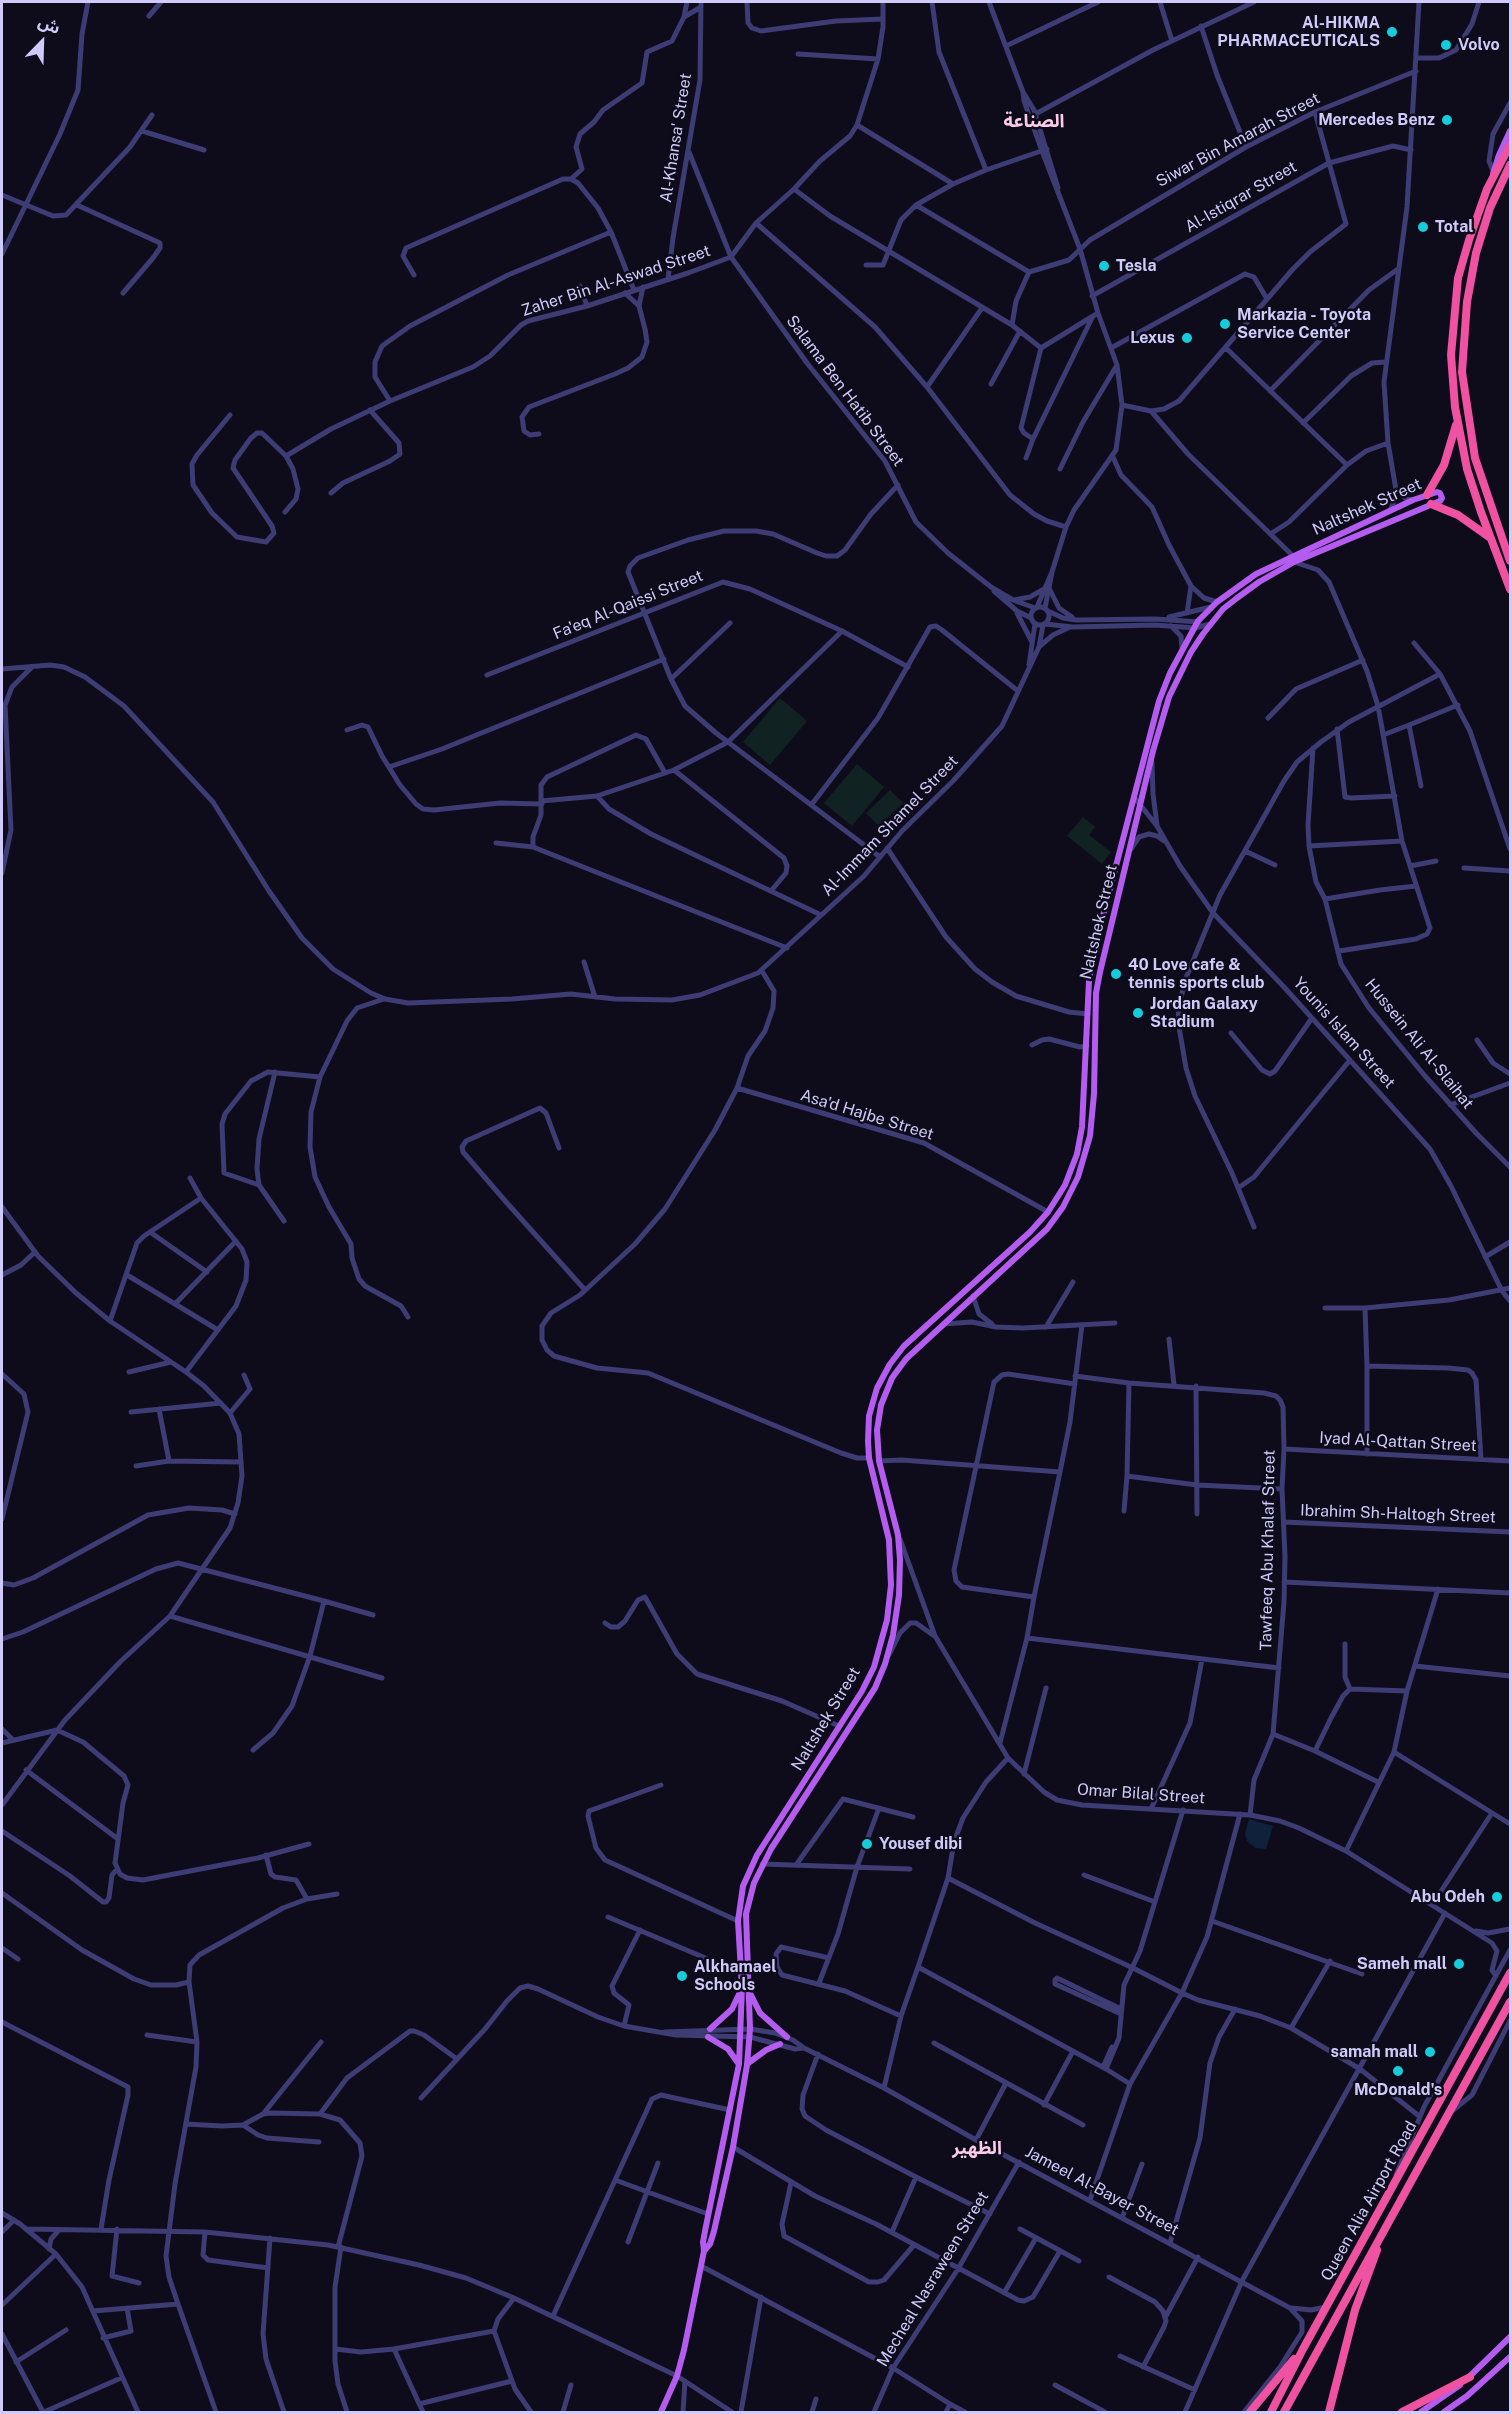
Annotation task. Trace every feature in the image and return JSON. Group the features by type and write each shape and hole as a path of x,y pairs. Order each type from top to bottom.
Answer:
{"highway":[{"path":"1510,145 1491,180 1475,219 1458,278 1451,355 1457,421 1467,469 1510,589"},
{"path":"1510,165 1490,208 1476,254 1466,311 1462,372 1475,458 1510,561"},
{"path":"1427,495 1444,465 1457,421"},
{"path":"1431,504 1458,515 1490,537"},
{"name":"Queen Alia Airport Road","path":"1271,2412 1303,2349 1510,1973"},
{"name":"Queen Alia Airport Road","path":"1284,2412 1510,2002"},
{"path":"1329,2412 1360,2293 1387,2223"},
{"path":"1250,2412 1303,2349"},
{"path":"1402,2412 1470,2377"}],"main road":[{"path":"1491,180 1510,131"},
{"name":"Naltshek Street","path":"661,2412 677,2376 704,2251 703,2242 708,2214 739,2064 742,1987 738,1922 743,1886 754,1861 862,1690 874,1667 890,1605 890,1540 869,1458 868,1441 869,1416 883,1375 898,1353 915,1335 1016,1247 1048,1212 1065,1185 1080,1139 1093,954 1159,701 1195,628 1201,627 1210,624 1237,597 1293,559 1413,500 1437,492 1442,495 1440,501 1431,504 1293,559 1256,574 1217,602 1211,607 1201,627 1191,652 1169,697 1096,993 1090,1136 1082,1166 1056,1219 906,1359 892,1378 885,1393 878,1430 879,1461 898,1535 899,1594 893,1635 885,1664 866,1703 762,1864 754,1883 746,1914 750,2029 747,2065 733,2147 714,2231 710,2244 704,2251"},
{"path":"980,1277 986,1284"},
{"path":"710,2029 732,2009 742,1987"},
{"path":"749,1992 760,2013 787,2037"},
{"path":"708,2037 728,2049 739,2064"},
{"path":"747,2065 766,2050 780,2044"},
{"path":"1421,2412 1470,2377 1510,2337"},
{"path":"1444,2412 1467,2396 1510,2357"}],"street":[{"path":"2,255 3,245 60,134 78,90 82,34 88,2"},
{"path":"149,16 161,2"},
{"path":"571,179 582,167 576,147 578,136 603,110 642,82 645,72 645,55 651,49 672,40 684,17 687,2"},
{"path":"747,2 750,26 761,31 836,21 883,19"},
{"name":"Zaher Bin Al-Aswad Street","path":"286,456 331,429 370,410 473,367 490,356 524,323 587,306 731,257 756,223 794,189 820,161 850,136 857,126 878,59 883,2"},
{"path":"932,2 942,62 986,170"},
{"path":"989,2 1058,182 1058,189"},
{"path":"1006,46 1098,2"},
{"path":"1160,2 1172,41"},
{"path":"1032,113 1201,26 1254,2"},
{"path":"1390,511 1396,489 1385,410 1385,362 1407,214 1419,2"},
{"path":"1416,58 1439,58 1456,50 1472,24 1479,2"},
{"path":"684,17 701,4"},
{"name":"Al-Khansa' Street","path":"668,279 689,152 694,105 700,80 701,4"},
{"path":"1201,26 1217,75 1246,147"},
{"path":"798,54 878,59"},
{"name":"Siwar Bin Amarah Street","path":"1029,272 1065,262 1090,240 1246,147 1315,112 1416,71"},
{"path":"1493,171 1489,161 1493,134 1510,103"},
{"path":"1122,405 1151,411 1164,409 1179,401 1310,252 1347,224 1315,112"},
{"path":"1032,113 1038,141 1044,150 1046,161 1080,249 1095,315 1118,364 1122,405 1118,443 1113,457 1084,495 1066,526 1048,589 1049,618 1044,624"},
{"path":"2,195 58,217 66,215 142,131 152,115"},
{"path":"857,126 953,184"},
{"path":"142,131 204,150"},
{"path":"1032,154 1038,141"},
{"name":"Al-Istiqrar Street","path":"1092,296 1329,163 1393,146 1411,150"},
{"path":"866,265 882,265 901,220 916,205 953,184 1044,150"},
{"name":"Salama Ben Hatib Street","path":"689,152 731,257 801,355 885,461 916,522 948,553 991,587 1013,600 1036,608"},
{"path":"1032,154 1046,161"},
{"path":"414,275 403,256 406,248 563,179 571,179 579,183 591,198 611,232 634,290"},
{"path":"794,189 830,216 1012,325 1041,348"},
{"path":"77,205 160,243 160,248 153,258 123,293"},
{"path":"916,205 1029,272 1017,301 1012,325"},
{"path":"756,223 875,327 927,387 1010,495 1034,514 1066,526"},
{"path":"390,401 375,377 375,362 382,346 410,326 508,275 611,232"},
{"path":"1270,391 1369,290 1398,269"},
{"path":"1112,348 1245,274 1254,277 1267,299"},
{"path":"580,286 587,306"},
{"path":"538,434 530,435 524,430 522,417 529,407 615,374 628,368 642,357 647,342 639,306 643,287"},
{"path":"625,293 639,306"},
{"path":"927,387 982,308"},
{"path":"1033,439 1024,434 1021,428 1041,348 1095,315"},
{"path":"1026,458 1033,439 1095,315"},
{"path":"991,384 1020,331"},
{"path":"1226,348 1347,465"},
{"path":"1303,423 1351,376 1372,363 1385,362"},
{"path":"1060,469 1083,422 1118,364"},
{"path":"331,493 348,480 396,458 401,452 399,442 370,410"},
{"path":"1151,411 1188,454 1272,533 1293,559 1318,570 1329,582 1363,660 1378,706 1402,841 1430,931 1411,940 1339,951"},
{"path":"230,415 192,464 191,478 196,492 212,513 237,537 266,542 273,533 272,526 233,470 235,460 251,438 259,433 265,435 286,456 293,470 298,489 296,499 285,512"},
{"path":"1272,533 1289,522 1347,465 1366,452 1388,443"},
{"path":"1113,457 1121,475 1152,507 1191,586 1204,597 1217,602"},
{"path":"880,857 728,742 685,706 671,679 628,572 630,566 638,558 709,533 738,531 773,534 826,556 837,555 845,550 871,514 898,485"},
{"path":"1396,489 1406,499 1413,500"},
{"name":"Fa'eq Al-Qaissi Street","path":"487,675 718,583 729,582 750,588 842,631 908,666"},
{"path":"1187,613 1191,586"},
{"name":"Salama Ben Hatib Street","path":"991,587 1001,599 1033,621"},
{"path":"1013,600 1030,597 1048,589"},
{"path":"1048,589 1032,613 1033,621 1073,627 1195,628"},
{"path":"1048,589 1059,608 1076,620"},
{"path":"1161,619 1211,607"},
{"path":"1036,608 1047,610 1063,618 1076,620 1161,619 1201,627"},
{"path":"1017,611 1032,644"},
{"name":"Al-Immam Shamel Street","path":"1029,665 1033,621"},
{"path":"671,679 730,623"},
{"name":"Al-Immam Shamel Street","path":"385,999 408,1003 522,999 571,994 660,1000 687,998 746,979 762,971 864,876 887,848 953,781 1002,726 1039,647 1044,624"},
{"path":"812,804 878,718 930,627 936,626 1018,691"},
{"path":"1169,626 1180,636 1182,651"},
{"path":"1039,647 1053,635 1073,627"},
{"path":"347,730 362,724 368,727 389,767 416,804 427,810 597,796 674,770 728,742 842,631"},
{"path":"1414,643 1440,674 1458,705 1477,747 1510,849"},
{"path":"389,767 442,749 664,659"},
{"path":"1268,718 1296,689 1363,660"},
{"path":"2,669 50,665 75,672 124,706 213,802 283,913 319,956 358,986 385,999"},
{"path":"2,873 11,830 4,705 12,687 34,666"},
{"path":"1254,1227 1195,1096 1181,1050 1179,1005 1186,978 1220,895 1297,762 1337,729 1440,674"},
{"path":"1383,735 1458,705"},
{"path":"1409,725 1421,786"},
{"path":"1337,729 1345,796 1360,798 1395,796"},
{"path":"532,847 542,802 541,785 547,777 633,735 640,735 646,739 665,773"},
{"name":"Hussein Ali Al-Slaihat","path":"1313,748 1308,812 1309,846 1316,882 1325,899 1341,964 1362,999 1450,1105 1510,1167"},
{"path":"1152,759 1157,826"},
{"path":"674,770 784,858 787,866 786,873 771,891"},
{"path":"597,796 609,809 626,820 821,915"},
{"name":"Younis Islam Street","path":"1134,797 1157,826 1213,913 1312,1018 1430,1149 1446,1176 1502,1291 1510,1301"},
{"path":"1130,849 1139,837 1149,834 1157,836 1167,844"},
{"path":"1309,846 1402,841"},
{"path":"496,843 532,847 787,948"},
{"path":"887,848 946,937 975,969 1016,996 1069,1012 1088,1014"},
{"path":"1245,851 1275,866"},
{"path":"1410,866 1436,861"},
{"path":"1464,868 1510,871"},
{"path":"1325,899 1416,886"},
{"path":"584,962 595,997"},
{"path":"762,971 772,986 774,1001 765,1031 748,1056 737,1088 715,1130 665,1209 635,1244 580,1295 551,1313 541,1329 542,1340 547,1350 554,1356 597,1368 648,1373 841,1453 856,1458 869,1458"},
{"path":"385,999 357,1008 347,1021 320,1077 311,1112 310,1147 315,1177 329,1207 351,1244 352,1258 359,1279 365,1286 400,1306 408,1317"},
{"path":"1231,1033 1262,1070 1270,1074 1275,1071 1312,1018"},
{"path":"1032,1045 1049,1039 1080,1047 1087,1046"},
{"path":"1477,1040 1493,1063 1510,1074"},
{"path":"1238,1188 1254,1177 1350,1060"},
{"path":"259,1185 224,1173 222,1124 225,1114 251,1081 268,1072 320,1077"},
{"path":"275,1072 259,1139 257,1169 259,1185 284,1221"},
{"path":"1450,1105 1510,1083"},
{"name":"Asa'd Hajbe Street","path":"737,1088 924,1143 1048,1212"},
{"path":"559,1148 545,1111 540,1108 466,1141 462,1148 507,1203 585,1290"},
{"path":"186,1372 236,1306 246,1280 247,1262 242,1249 201,1198 190,1179"},
{"path":"110,1322 137,1243 201,1198"},
{"path":"2,1207 35,1252 68,1286 110,1322 186,1372 230,1413 239,1434 242,1476 235,1514 223,1540 170,1617 121,1660 57,1730 2,1805"},
{"path":"150,1232 207,1272"},
{"path":"175,1304 236,1241"},
{"path":"1485,1257 1510,1242"},
{"path":"2,1275 21,1265 35,1252"},
{"path":"127,1275 218,1330"},
{"path":"1046,1327 1073,1282"},
{"path":"1325,1308 1365,1308 1449,1300 1510,1288"},
{"path":"973,1296 979,1314 996,1327"},
{"path":"1365,1308 1367,1455"},
{"path":"942,1325 972,1322 996,1327 1046,1327 1115,1323"},
{"path":"1000,1743 1027,1638 1070,1422 1082,1325"},
{"path":"1169,1339 1174,1385"},
{"path":"129,1372 171,1362"},
{"path":"1367,1366 1448,1368 1468,1370 1472,1373 1476,1380 1481,1459"},
{"path":"2,1374 24,1394 28,1412 4,1500 2,1519"},
{"path":"1034,1597 967,1588 956,1581 954,1570 990,1393 997,1378 1008,1374 1075,1384"},
{"path":"230,1413 250,1389 244,1375"},
{"path":"1075,1376 1129,1383 1196,1386 1197,1514"},
{"path":"1124,1511 1129,1383"},
{"name":"Tawfeeq Abu Khalaf Street","path":"1196,1386 1264,1393 1276,1396 1283,1407 1284,1582 1279,1668 1273,1734 1254,1780 1250,1815"},
{"path":"131,1412 221,1403"},
{"path":"159,1409 169,1461"},
{"name":"Iyad Al-Qattan Street","path":"1284,1449 1510,1461"},
{"path":"879,1461 902,1460 1060,1472"},
{"path":"136,1466 169,1461 241,1462"},
{"path":"1127,1476 1197,1485 1282,1489"},
{"path":"2,1583 14,1585 33,1578 148,1515 189,1508 222,1510 235,1514"},
{"name":"Ibrahim Sh-Haltogh Street","path":"1284,1522 1510,1532"},
{"name":"Omar Bilal Street","path":"898,1535 935,1636 1008,1758 1044,1792 1057,1800 1082,1805 1240,1814 1287,1823 1346,1851 1495,1946 1497,1953 1492,1970 1496,1976"},
{"path":"2,1639 23,1632 162,1567 178,1563 374,1615"},
{"path":"1284,1582 1510,1593"},
{"path":"1346,1851 1394,1752 1407,1691 1438,1589"},
{"path":"605,1623 611,1627 618,1627 625,1621 638,1599 645,1597 677,1654 697,1674 782,1701 839,1726"},
{"path":"253,1750 278,1726 292,1706 310,1656 324,1601"},
{"path":"170,1617 382,1678"},
{"path":"885,1664 900,1634 910,1623 923,1627 935,1636"},
{"path":"1027,1638 1279,1668"},
{"path":"1345,1644 1344,1674 1350,1689"},
{"path":"1151,1809 1190,1723 1202,1659"},
{"path":"1415,1666 1510,1676"},
{"path":"1024,1774 1046,1688"},
{"path":"1315,1751 1343,1696 1350,1689 1407,1691"},
{"path":"2,1729 12,1740"},
{"path":"2,1743 57,1730 83,1742 126,1778 128,1785 123,1803 115,1863 117,1869 127,1878 143,1880 309,1844"},
{"path":"1273,1734 1315,1751 1378,1782"},
{"path":"1394,1752 1510,1823"},
{"path":"884,2088 901,2016 948,1878 954,1842 963,1818 978,1792 1008,1758"},
{"path":"26,1770 118,1839"},
{"path":"661,1785 589,1811 588,1816 596,1848 605,1860 738,1922"},
{"path":"796,1865 840,1799 848,1799 913,1817"},
{"path":"819,1983 879,1808"},
{"path":"1105,2068 1116,2037 1124,1985 1155,1902 1183,1810"},
{"path":"1432,1905 1492,1813"},
{"path":"1090,2200 1130,2084 1182,1993 1212,1921 1240,1814"},
{"path":"2,1831 105,1902 109,1898 112,1875 117,1869"},
{"path":"266,1855 272,1876 296,1880 308,1899"},
{"path":"762,1864 910,1869"},
{"path":"1084,1875 1155,1902"},
{"path":"948,1878 1033,1922 1198,2000 1235,2009 1291,2028 1360,2069 1419,2116"},
{"path":"2,1893 82,1950 134,1979 151,1985 176,1985 189,1982"},
{"path":"216,2412 167,2267 168,2230 196,2067 196,2042 189,1982 190,1965 199,1955 283,1908 308,1899 337,1894"},
{"path":"1185,2412 1242,2281 1445,1913"},
{"path":"608,1917 741,1973"},
{"path":"1212,1921 1362,1974"},
{"path":"1471,1930 1488,1933 1510,1929"},
{"path":"624,2026 629,2005 614,1994 612,1986 640,1930"},
{"path":"829,1958 781,1947 777,1951 777,1966 783,1975 819,1983 858,1996 901,2016"},
{"path":"2,1948 18,1959"},
{"path":"1392,2187 1402,2155 1419,2116 1510,1950"},
{"path":"1291,2028 1330,1962"},
{"path":"918,1967 1105,2068 1130,2084"},
{"name":"Jameel Al-Bayer Street","path":"457,2059 507,2001 520,1988 528,1986 624,2026 675,2035 750,2037 795,2049 804,2048"},
{"path":"1066,1986 1119,2011"},
{"path":"1170,2243 1200,2138 1210,2063 1219,2037 1235,2009"},
{"path":"1445,2118 1472,2095 1510,2020"},
{"path":"2,2022 128,2086 101,2229"},
{"name":"Jameel Al-Bayer Street","path":"664,2032 741,2028 787,2037 1290,2308 1306,2311 1326,2307"},
{"path":"320,2114 347,2078 410,2031 424,2035 457,2059 421,2098"},
{"path":"147,2035 196,2042"},
{"path":"186,2124 243,2125 263,2114 321,2042"},
{"path":"934,2043 1083,2125"},
{"path":"1044,2105 1072,2051"},
{"path":"818,2054 803,2095 802,2109 806,2116 826,2130 990,2214"},
{"path":"976,2140 1006,2083"},
{"path":"553,2316 655,2096 661,2095 730,2110"},
{"path":"263,2114 320,2114 340,2120 354,2135 362,2150 340,2247 335,2287 335,2373 347,2412"},
{"path":"243,2125 267,2138 319,2142"},
{"path":"733,2147 791,2182 892,2232 1018,2300 1030,2300 1060,2251"},
{"name":"Mecheal Nasraween Street","path":"874,2412 893,2368 958,2269 1019,2162"},
{"path":"628,2242 658,2163"},
{"path":"1122,2218 1142,2164"},
{"path":"892,2232 916,2177"},
{"path":"615,2180 708,2214"},
{"path":"791,2182 782,2224 784,2236 869,2282 884,2280 914,2245"},
{"path":"2,2213 56,2254 82,2287 138,2412"},
{"path":"2,2232 14,2220"},
{"path":"26,2229 168,2230 270,2238 340,2247 441,2271 490,2287 677,2376 732,2412"},
{"path":"49,2249 51,2239 60,2229"},
{"path":"117,2229 112,2276 139,2283"},
{"path":"1020,2229 1079,2261"},
{"path":"205,2232 203,2255 208,2260 268,2268"},
{"path":"270,2238 264,2349 284,2412"},
{"path":"1004,2293 1036,2238"},
{"path":"2,2305 56,2254"},
{"path":"1143,2367 1164,2326 1166,2316 1197,2257"},
{"path":"701,2266 893,2368 965,2412"},
{"path":"1109,2277 1158,2304 1166,2316"},
{"path":"741,2412 761,2297"},
{"path":"514,2298 498,2319 494,2331 512,2381 529,2410 519,2412"},
{"path":"93,2310 178,2304"},
{"path":"103,2338 131,2331 127,2308"},
{"path":"1244,2412 1280,2367 1302,2332 1300,2318 1290,2308"},
{"path":"16,2362 66,2330"},
{"path":"335,2349 361,2352 394,2349 494,2331"},
{"path":"2,2334 43,2412 121,2378"},
{"path":"394,2349 423,2412"},
{"path":"1120,2356 1195,2390"},
{"path":"419,2404 512,2381"},
{"path":"683,2412 686,2381"},
{"path":"563,2412 571,2385"},
{"path":"1055,2385 1105,2412"},
{"path":"812,2412 816,2399"},
{"path":"946,2412 950,2404"}],"green space":[{"path":"780,698 807,721 770,765 743,742"},
{"path":"857,764 884,787 852,826 824,803"},
{"path":"890,790 903,803 879,826 866,813"},
{"path":"1083,817 1095,827 1089,835 1111,852 1102,864 1067,836"}],"water":[{"path":"1249,1819 1273,1826 1266,1849 1255,1848 1247,1841 1245,1834"}],"place":[{"name":"Al-HIKMA PHARMACEUTICALS","path":"1392,32"},
{"name":"Volvo","path":"1446,45"},
{"name":"Mercedes Benz","path":"1447,120"},
{"name":"Total","path":"1423,227"},
{"name":"Tesla","path":"1104,266"},
{"name":"Markazia - Toyota Service Center","path":"1225,324"},
{"name":"Lexus","path":"1187,338"},
{"name":"40 Love cafe & tennis sports club","path":"1116,974"},
{"name":"Jordan Galaxy Stadium","path":"1138,1013"},
{"name":"Yousef dibi","path":"867,1844"},
{"name":"Abu Odeh","path":"1497,1897"},
{"name":"Sameh mall","path":"1459,1964"},
{"name":"Alkhamael Schools","path":"682,1976"},
{"name":"samah mall","path":"1430,2052"},
{"name":"McDonald's","path":"1398,2071"}],"district":[{"name":"الصناعة","path":"1034,121"},
{"name":"الظهير","path":"977,2148"}]}
